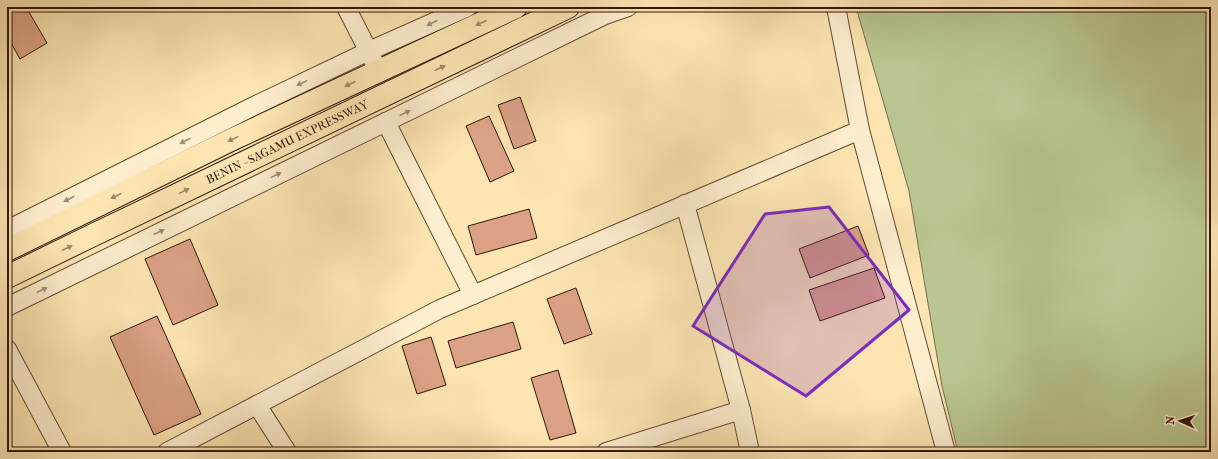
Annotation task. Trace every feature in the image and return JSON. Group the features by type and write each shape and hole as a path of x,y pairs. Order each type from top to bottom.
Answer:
{"highway":[{"path":"7,250 233,139 516,7"},
{"name":"BENIN - SAGAMU EXPRESSWAY","path":"7,277 562,8"}],"street":[{"path":"346,7 379,71"},
{"path":"7,230 252,107 369,51 468,7"},
{"path":"7,307 605,15 628,7"},
{"path":"836,7 860,130 946,452"},
{"path":"386,122 473,295"},
{"path":"168,452 440,309 860,130"},
{"path":"685,204 741,410 750,452"},
{"path":"7,349 62,452"},
{"path":"257,405 287,452"},
{"path":"606,452 741,410"}],"highlighted area":[{"path":"829,207 909,310 806,396 693,326 765,214"}],"green space":[{"path":"856,7 1211,7 1211,452 958,452 942,386 909,191"}],"building":[{"path":"7,7 26,7 47,43 20,59 7,36"},
{"path":"520,97 536,141 514,149 498,105"},
{"path":"489,116 514,171 490,182 466,126"},
{"path":"529,209 537,238 476,255 468,226"},
{"path":"858,226 869,255 810,278 799,249"},
{"path":"190,239 218,305 173,325 145,259"},
{"path":"874,268 885,298 820,321 809,290"},
{"path":"576,288 592,334 564,344 547,299"},
{"path":"157,316 201,414 154,435 110,337"},
{"path":"513,322 521,349 456,368 448,341"},
{"path":"431,337 446,385 417,394 402,346"},
{"path":"558,370 576,433 550,440 531,378"}]}
